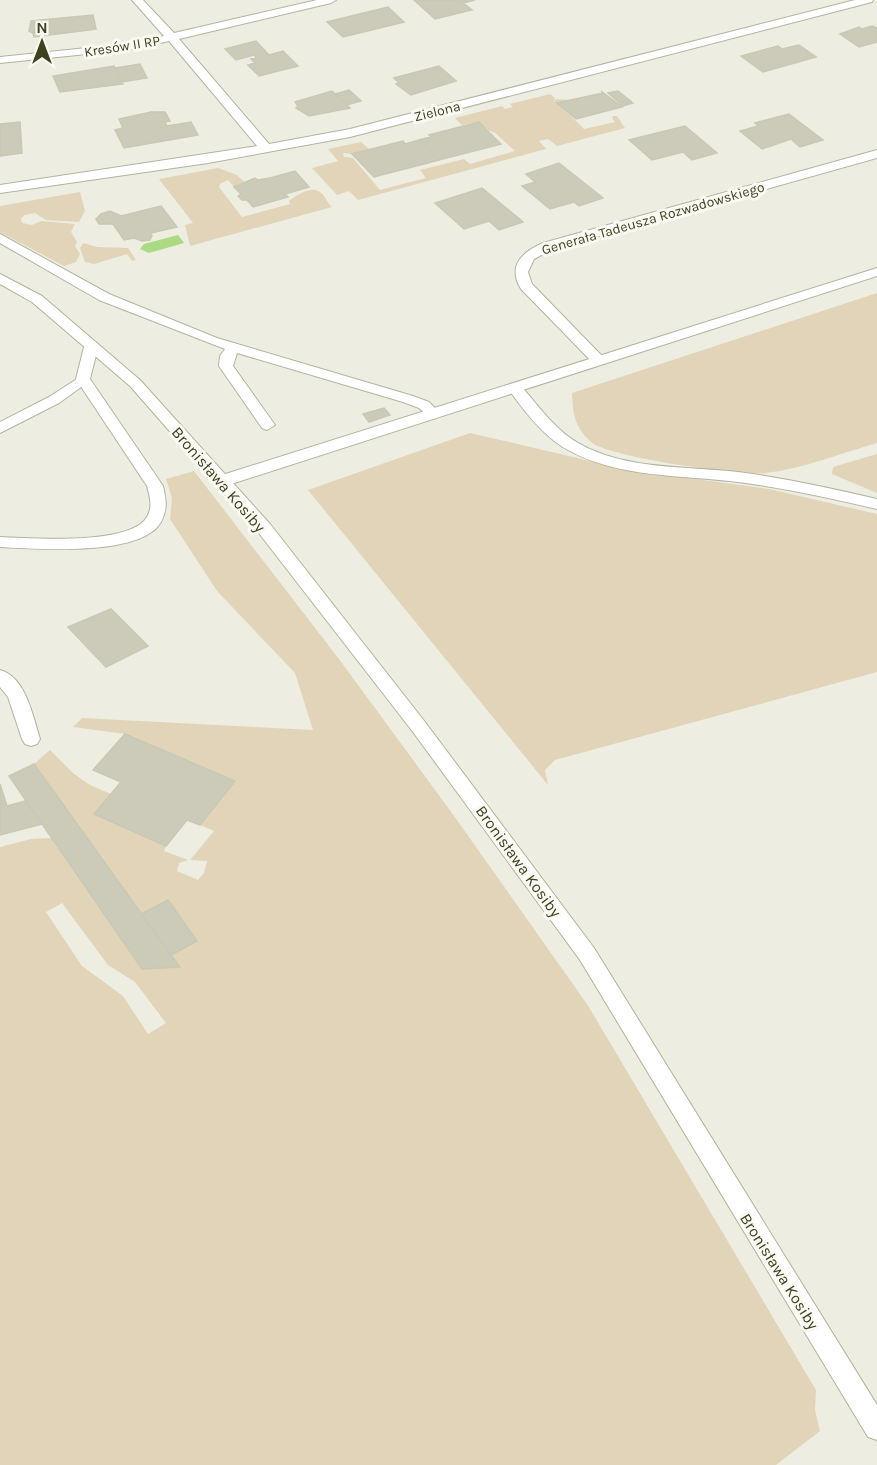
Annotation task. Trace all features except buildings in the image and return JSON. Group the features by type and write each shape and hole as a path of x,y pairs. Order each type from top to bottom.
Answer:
{"street":[{"name":"Kresów II RP","path":"137,0 266,149"},
{"name":"Kresów II RP","path":"0,60 135,46 331,0"},
{"name":"Zielona","path":"0,189 84,179 266,149 361,130 868,0"},
{"name":"Generała Tadeusza Rozwadowskiego","path":"599,361 526,286 520,274 520,268 531,253 548,246 877,154"},
{"path":"0,238 104,297 233,348 408,399 424,405 434,414"},
{"path":"222,481 877,272"},
{"name":"Bronisława Kosiby","path":"0,278 37,299 135,383 264,528 419,727 587,954 877,1428"},
{"path":"0,428 54,400 83,379 91,347"},
{"path":"233,348 227,356 226,366 267,425"},
{"path":"0,542 47,544 117,541 140,534 155,518 159,506 155,486 83,379"},
{"path":"515,388 555,433 574,447 589,454 632,464 761,480 877,504"},
{"path":"0,676 16,694 31,740"}],"shaded area":[{"path":"550,94 555,98 553,103 556,99 569,100 558,103 584,129 615,122 613,116 617,116 625,128 557,146 548,139 539,141 546,149 358,200 349,191 337,195 312,168 338,161 328,149 361,142 369,149 352,154 343,153 344,157 353,158 380,190 426,178 420,170 464,159 470,164 515,151 479,122 462,125 455,118 502,106 505,109 513,107 510,104"},
{"path":"218,168 237,175 245,183 234,187 228,180 219,187 242,217 290,204 289,201 295,196 313,190 322,193 332,207 190,246 185,225 193,223 159,179"},
{"path":"80,192 85,211 79,222 46,220 35,213 24,215 21,219 22,223 32,225 41,221 75,224 71,232 80,254 76,262 64,266 0,232 0,206"},
{"path":"178,235 184,243 149,253 140,249 144,244"},
{"path":"83,243 97,247 128,248 136,260 132,261 127,254 94,264 85,262 80,248"},
{"path":"877,293 877,443 794,468 766,473 730,472 647,459 602,448 591,442 578,425 574,414 572,393"},
{"path":"470,433 603,464 769,489 877,514 877,672 555,760 545,770 548,785 308,490"},
{"path":"877,454 877,493 832,474 833,467"},
{"path":"194,471 339,659 452,813 587,1004 816,1390 815,1410 820,1431 776,1465 0,1465 0,847 31,839 51,838 142,969 179,967 171,955 197,940 168,900 141,914 34,764 50,750 73,773 90,785 111,794 94,814 166,846 164,851 188,860 179,863 177,871 198,880 204,873 207,861 190,860 214,831 200,825 235,781 125,734 73,727 82,718 313,730 295,673 217,591 170,519 172,498 166,479","holes":["62,903 108,965 135,982 166,1023 148,1034 123,996 82,966 46,912"]}]}
